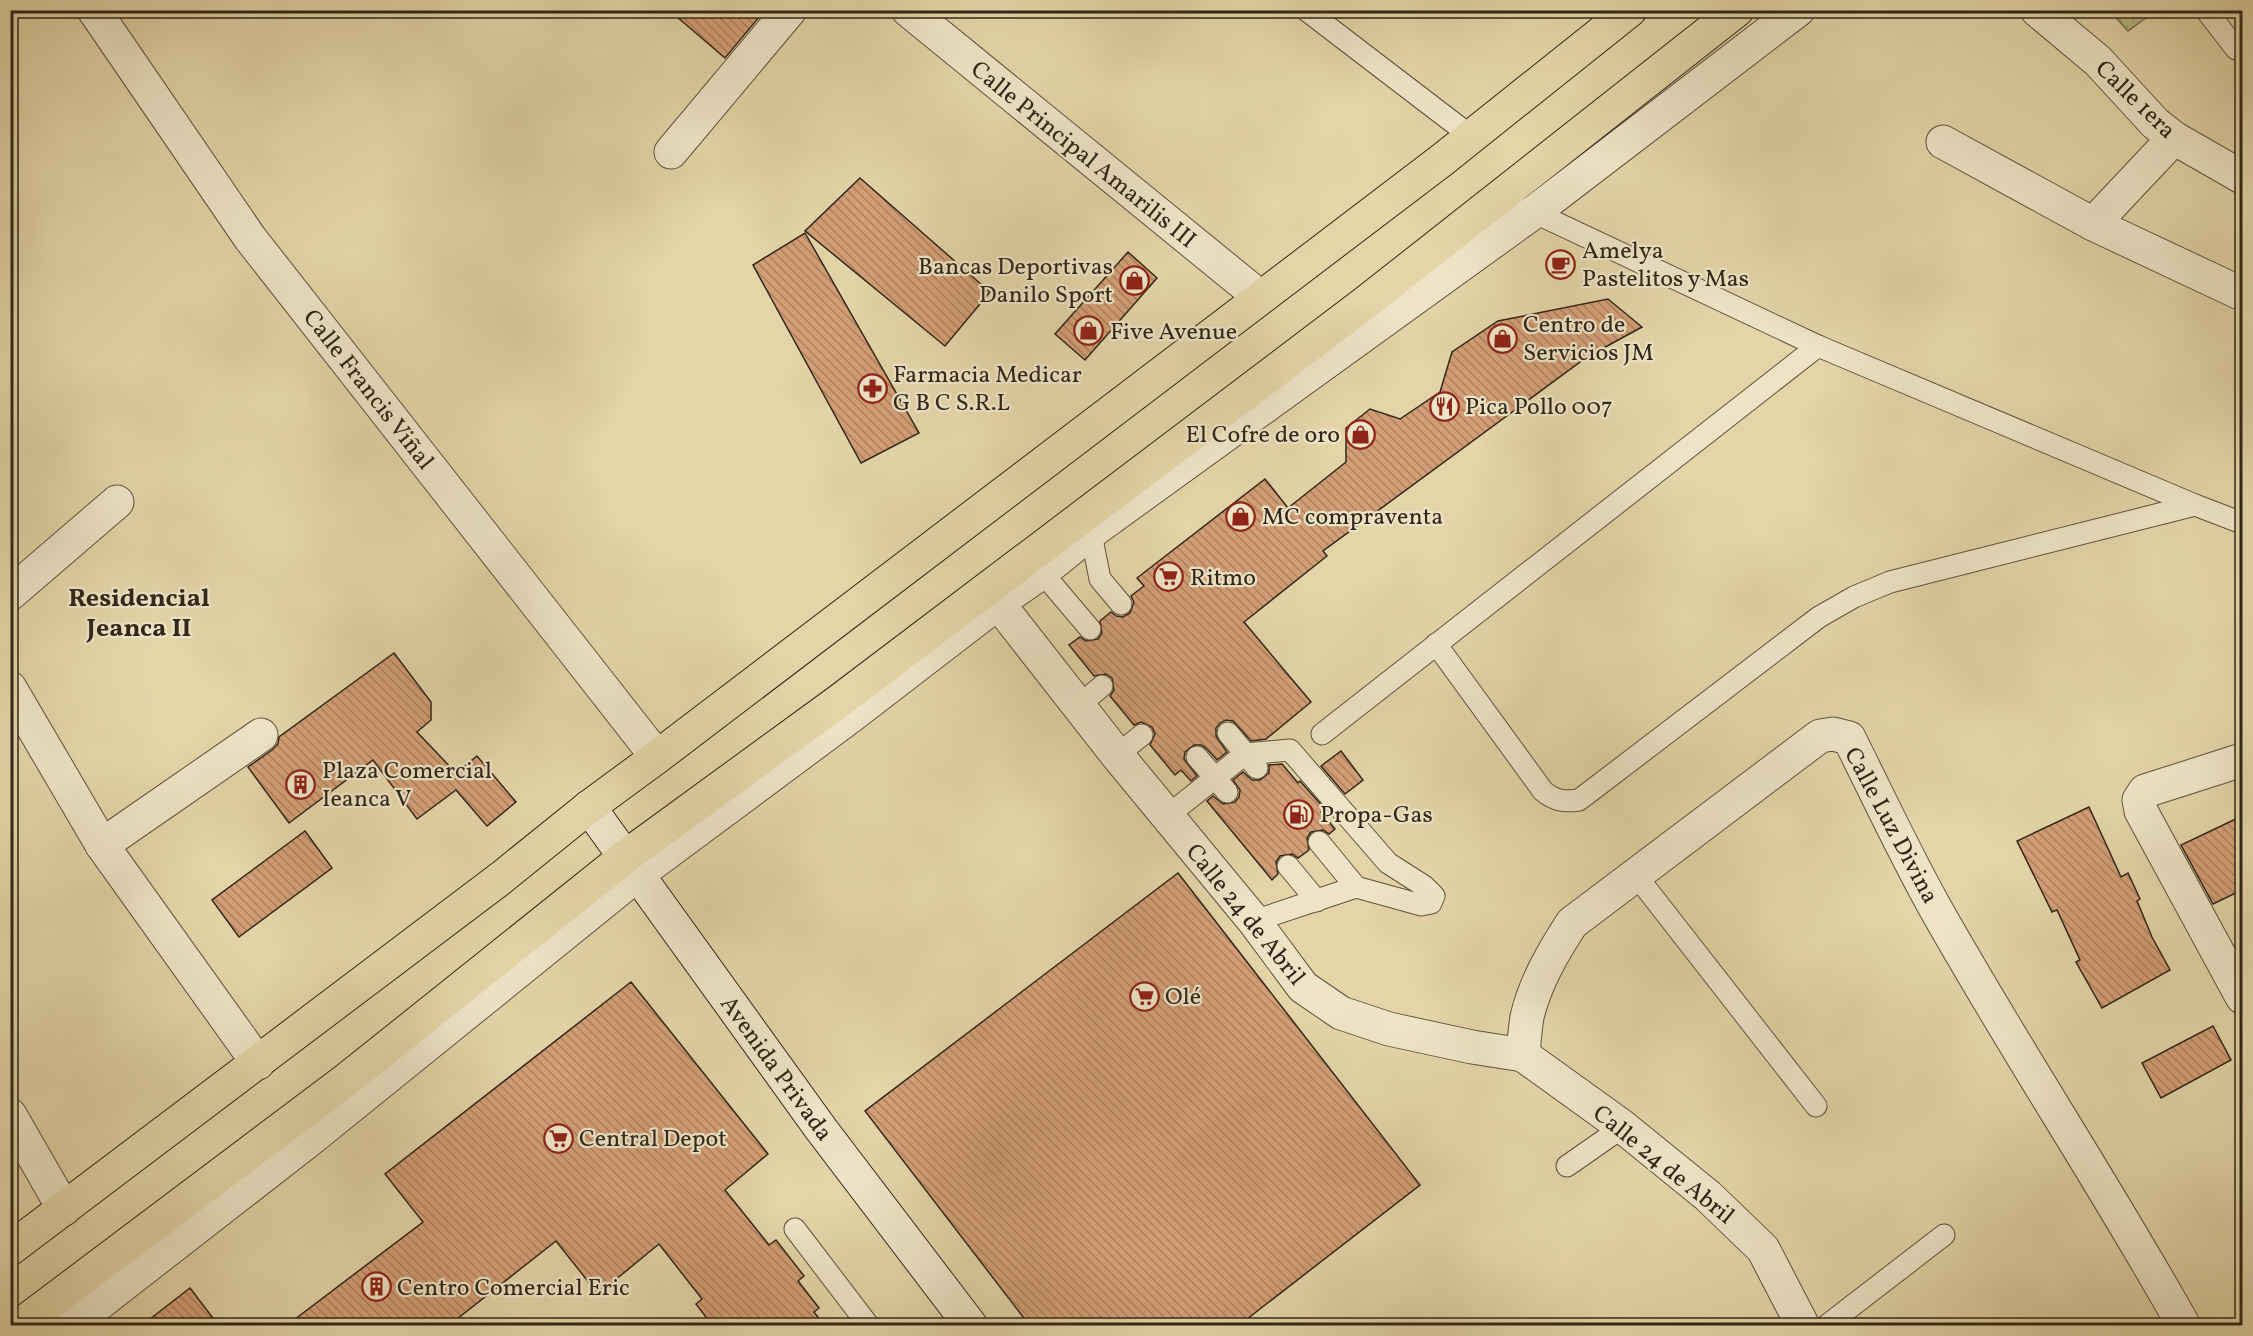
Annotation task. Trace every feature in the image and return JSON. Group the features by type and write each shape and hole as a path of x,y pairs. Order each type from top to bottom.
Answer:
{"main road":[{"path":"10,1249 258,1063 501,878 589,807 1472,137 1630,10"},
{"path":"19,1326 631,866 849,694 1035,565 1737,10"}],"street":[{"name":"Calle Francis Viñal","path":"94,10 250,238 657,757"},
{"path":"671,152 790,10"},
{"name":"Calle Principal Amarilis III","path":"908,10 1260,297"},
{"path":"1089,522 1534,212 1798,10"},
{"name":"Calle 1era","path":"2037,10 2098,61 2155,123 2174,138 2242,177"},
{"path":"2072,10 2098,61"},
{"path":"2093,224 2174,138"},
{"path":"1943,142 2093,224 2242,294"},
{"path":"10,594 117,502"},
{"path":"70,1326 308,1141 631,866 851,716 998,603 1035,565"},
{"name":"Calle 24 de Abril","path":"998,603 1090,696 1117,755 1254,921 1303,987 1341,1013 1389,1029 1472,1047 1523,1055 1623,1126 1708,1196 1763,1249 1803,1326"},
{"path":"10,688 102,844 258,1063"},
{"name":"Calle Luz Divina","path":"1523,1055 1527,1017 1538,982 1553,951 1572,923 1820,736 1833,734 1849,738 1932,902 2053,1108 2148,1261 2184,1326"},
{"path":"102,844 261,735"},
{"path":"2242,760 2145,791 2139,800 2140,811 2242,997"},
{"name":"Avenida Privada","path":"589,807 820,1128 971,1326"},
{"path":"10,1115 64,1209"}],"lane":[{"path":"1306,10 1472,137"},
{"path":"2206,10 2240,50"},
{"path":"1502,197 1818,346 2242,523"},
{"path":"1322,735 1818,346"},
{"path":"1436,644 1543,791 1551,798 1564,802 1579,800 1819,616 1854,597 1890,582 2195,505"},
{"path":"1089,522 1100,579 1121,604"},
{"path":"1035,565 1090,628"},
{"path":"1228,733 1251,761"},
{"path":"1117,755 1142,735"},
{"path":"1166,817 1221,785 1251,761 1290,750 1388,863 1424,886 1434,896 1431,903 1421,905 1356,888 1254,921"},
{"path":"1197,757 1221,785"},
{"path":"1319,842 1356,888"},
{"path":"1288,866 1317,901"},
{"path":"1635,874 1816,1106"},
{"path":"1567,1166 1623,1126"},
{"path":"795,1229 869,1326"},
{"path":"1826,1326 1944,1235"}],"green space":[{"path":"2110,11 2155,11 2128,31"}],"building":[{"path":"669,10 765,10 725,58"},
{"path":"860,178 990,292 945,346 805,231"},
{"path":"805,233 919,433 861,463 753,265"},
{"path":"1128,252 1157,278 1085,360 1055,334"},
{"path":"1608,299 1642,327 1587,357 1323,551 1327,556 1244,622 1311,702 1266,739 1251,741 1233,721 1226,720 1220,723 1216,728 1216,736 1227,752 1217,760 1206,748 1194,745 1185,752 1184,759 1197,776 1191,781 1181,770 1175,775 1150,745 1155,734 1152,727 1141,722 1134,725 1110,696 1114,690 1112,678 1106,674 1094,676 1069,645 1080,637 1086,641 1098,639 1102,633 1100,621 1111,612 1123,617 1130,613 1134,602 1131,596 1144,586 1137,578 1265,479 1288,508 1346,462 1346,428 1370,409 1400,419 1440,392 1452,352 1498,321"},
{"name":"Plaza Comercial Ieanca V","path":"394,653 431,702 431,720 417,732 456,773 477,756 516,802 487,826 456,790 417,819 373,760 289,823 248,767 272,750 278,744 279,737"},
{"path":"1341,751 1363,780 1345,794 1321,766"},
{"path":"1282,764 1325,809 1321,812 1335,829 1329,834 1323,830 1311,832 1307,838 1309,850 1298,858 1292,854 1280,856 1276,862 1278,874 1272,880 1207,801 1213,796 1223,804 1235,802 1240,790 1233,780 1243,772 1252,780 1260,780 1269,773 1269,765"},
{"path":"2089,807 2121,877 2128,873 2140,899 2137,901 2152,937 2170,970 2102,1008 2076,962 2080,960 2057,910 2052,912 2017,841"},
{"path":"2242,816 2242,890 2213,904 2181,845"},
{"path":"305,831 332,868 239,937 212,900"},
{"name":"Olé","path":"1178,873 1420,1185 1238,1326 1030,1326 865,1111"},
{"path":"631,982 768,1154 725,1190 769,1245 776,1240 804,1276 798,1281 819,1308 814,1312 825,1326 713,1326 696,1304 702,1299 659,1244 598,1294 556,1241 448,1326 286,1326 423,1222 385,1174"},
{"path":"2213,1026 2231,1060 2161,1098 2142,1063"},
{"path":"190,1288 219,1326 141,1326"}],"place":[{"name":"Amelya Pastelitos y Mas","path":"1561,264"},
{"name":"Bancas Deportivas Danilo Sport","path":"1134,280"},
{"name":"Five Avenue","path":"1089,331"},
{"name":"Centro de Servicios JM","path":"1502,338"},
{"name":"Farmacia Medicar G B C S.R.L","path":"872,388"},
{"name":"Pica Pollo 007","path":"1444,406"},
{"name":"El Cofre de oro","path":"1361,434"},
{"name":"MC compraventa","path":"1241,516"},
{"name":"Ritmo","path":"1169,577"},
{"name":"Plaza Comercial Ieanca V","path":"301,784"},
{"name":"Propa-Gas","path":"1299,814"},
{"name":"Olé","path":"1144,996"},
{"name":"Central Depot","path":"558,1138"},
{"name":"Centro Comercial Eric","path":"376,1287"}],"district":[{"name":"Residencial Jeanca II","path":"139,612"}]}
